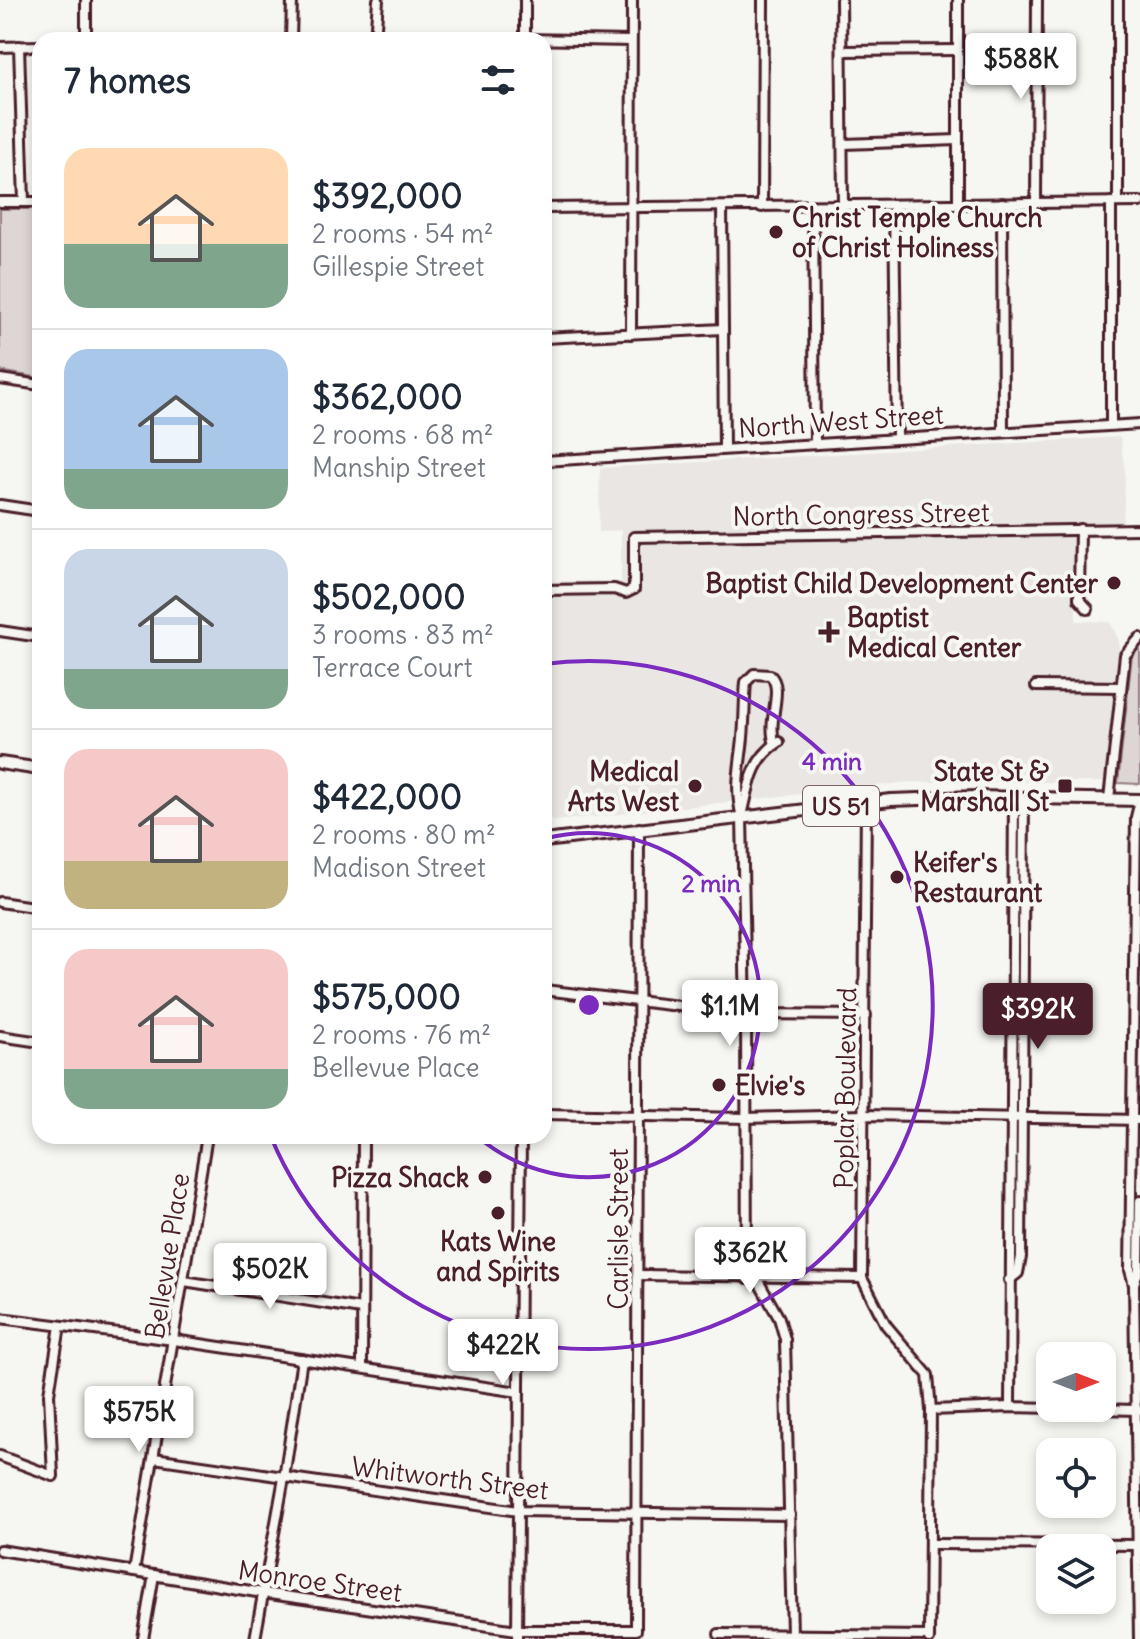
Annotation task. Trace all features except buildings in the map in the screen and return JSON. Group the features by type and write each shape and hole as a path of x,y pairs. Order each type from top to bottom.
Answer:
{"main road":[{"path":"0,763 32,768"},
{"name":"US 51","path":"552,840 921,798 1140,800"}],"street":[{"path":"86,0 86,32"},
{"path":"291,32 292,0"},
{"path":"376,32 378,0"},
{"path":"525,0 525,32"},
{"path":"631,334 632,0"},
{"path":"762,207 763,0"},
{"path":"841,0 843,205"},
{"path":"958,0 958,203"},
{"path":"1036,203 1037,0"},
{"path":"1111,425 1118,0"},
{"path":"552,40 631,41"},
{"path":"19,46 24,202"},
{"path":"0,47 32,46"},
{"path":"842,51 958,50"},
{"path":"844,144 958,140"},
{"path":"0,202 32,202"},
{"path":"552,208 1140,202"},
{"path":"1002,203 1003,431"},
{"path":"894,205 897,438"},
{"path":"813,206 815,443"},
{"path":"722,207 724,449"},
{"path":"552,338 723,329"},
{"path":"0,379 32,384"},
{"name":"North West Street","path":"552,460 1140,424"},
{"path":"0,505 32,510"},
{"path":"1080,529 1079,599 1088,609"},
{"name":"North Congress Street","path":"552,590 614,589 626,593 634,589 634,537 1140,529"},
{"path":"0,631 32,636"},
{"path":"1109,799 1125,655 1140,638"},
{"path":"742,817 737,800 738,762 742,751 746,682 754,674 770,675 777,683 772,709 772,736 777,742 755,765 742,817 747,1279"},
{"path":"1036,686 1121,687"},
{"path":"1010,1407 1010,1119 1019,798"},
{"path":"1009,1280 1018,1273 1020,1264 1019,798"},
{"path":"1139,1639 1138,1410 1134,1285 1130,1270 1137,1203 1136,817 1140,800"},
{"name":"Poplar Boulevard","path":"866,803 862,1278 886,1325 928,1375 931,1410 929,1637"},
{"name":"Carlisle Street","path":"636,1630 639,828"},
{"path":"0,902 32,907"},
{"path":"552,991 746,1014 866,1015"},
{"path":"0,1036 32,1041"},
{"path":"552,1114 1135,1120"},
{"name":"Bellevue Place","path":"134,1572 206,1144"},
{"path":"362,1367 363,1144"},
{"path":"517,1634 521,1144"},
{"path":"638,1275 747,1279 862,1278"},
{"path":"757,1279 779,1318 785,1339 792,1634"},
{"path":"184,1281 361,1309"},
{"path":"0,1318 174,1340 519,1392"},
{"path":"0,1456 53,1476 49,1394 60,1326"},
{"path":"255,1639 302,1359"},
{"path":"931,1410 1010,1407 1138,1410"},
{"name":"Whitworth Street","path":"154,1458 518,1511 790,1515"},
{"path":"931,1544 1139,1545"},
{"name":"Monroe Street","path":"0,1550 517,1634 636,1630"},
{"path":"143,1639 154,1575"},
{"path":"719,1634 929,1637"}],"shaded area":[{"path":"0,209 32,209 32,377 0,371"},
{"name":"Baptist Medical Center","path":"1120,437 1125,472 1123,522 1074,525 1076,621 1110,622 1119,641 1119,665 1104,782 909,782 552,819 552,581 621,582 621,530 599,532 600,468"},
{"path":"1140,647 1140,784 1118,783 1132,655"}],"place":[{"name":"Christ Temple Church of Christ Holiness","path":"776,232"},
{"name":"Baptist Child Development Center","path":"1114,583"},
{"name":"Baptist Medical Center","path":"829,632"},
{"name":"Medical Arts West","path":"695,786"},
{"name":"State St & Marshall St","path":"1065,786"},
{"name":"Keifer's Restaurant","path":"897,877"},
{"name":"Elvie's","path":"719,1085"},
{"name":"Pizza Shack","path":"485,1177"},
{"name":"Kats Wine and Spirits","path":"498,1213"}]}
